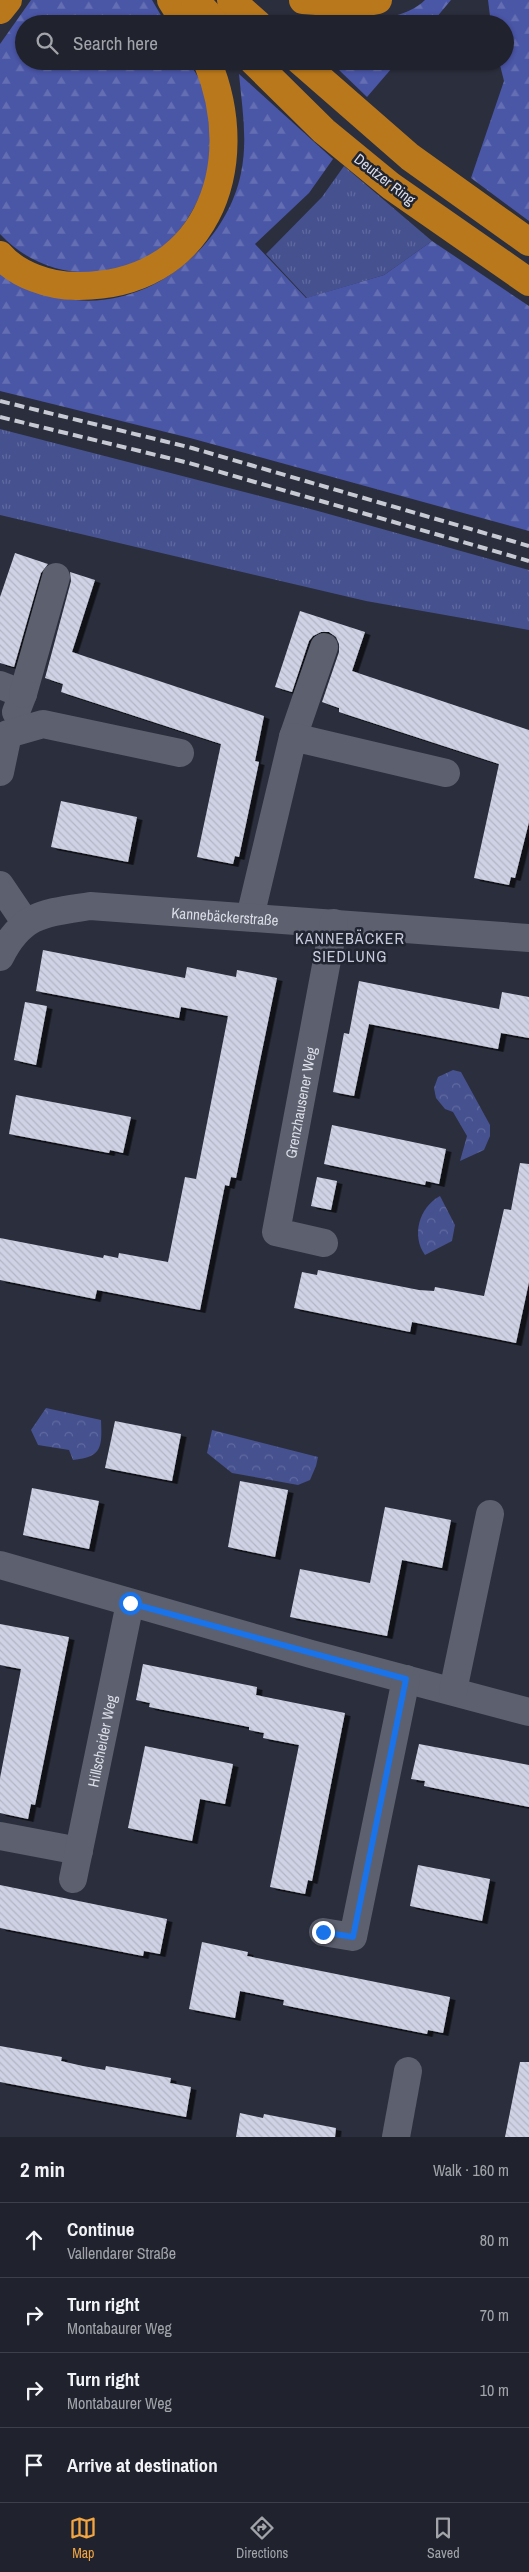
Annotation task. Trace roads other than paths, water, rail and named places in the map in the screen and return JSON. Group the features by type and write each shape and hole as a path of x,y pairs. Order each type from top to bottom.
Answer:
{"highway":[{"path":"0,10 8,0"},
{"path":"171,0 180,15"},
{"path":"195,0 209,15"},
{"path":"231,0 248,15"},
{"path":"304,0 357,4 378,0"},
{"path":"0,255 34,278 64,286 89,286 116,282 146,273 176,254 198,230 216,196 224,163 223,116 218,88 211,70"},
{"name":"Deutzer Ring","path":"262,70 324,131 398,191 529,282"},
{"path":"310,70 394,143 529,242"}],"street":[{"path":"0,772 8,734 11,689 56,577"},
{"path":"250,918 293,737 324,647"},
{"path":"8,734 43,724 180,753"},
{"path":"293,737 446,773"},
{"path":"0,885 25,922"},
{"name":"Kannebäckerstraße","path":"0,957 10,937 25,922 49,912 90,906 529,938"},
{"name":"Grenzhausener Weg","path":"324,1243 276,1232 334,923"},
{"path":"453,1691 490,1514"},
{"path":"0,1565 130,1603 529,1712"},
{"name":"Hillscheider Weg","path":"73,1879 130,1603"},
{"path":"323,1932 353,1937 406,1679"},
{"path":"0,1836 79,1851"},
{"path":"396,2137 408,2072"}],"railway":[{"path":"0,401 192,448 529,546"},
{"path":"0,417 189,463 529,561"}],"district":[{"name":"KANNEBÄCKER SIEDLUNG","path":"350,947"}]}
